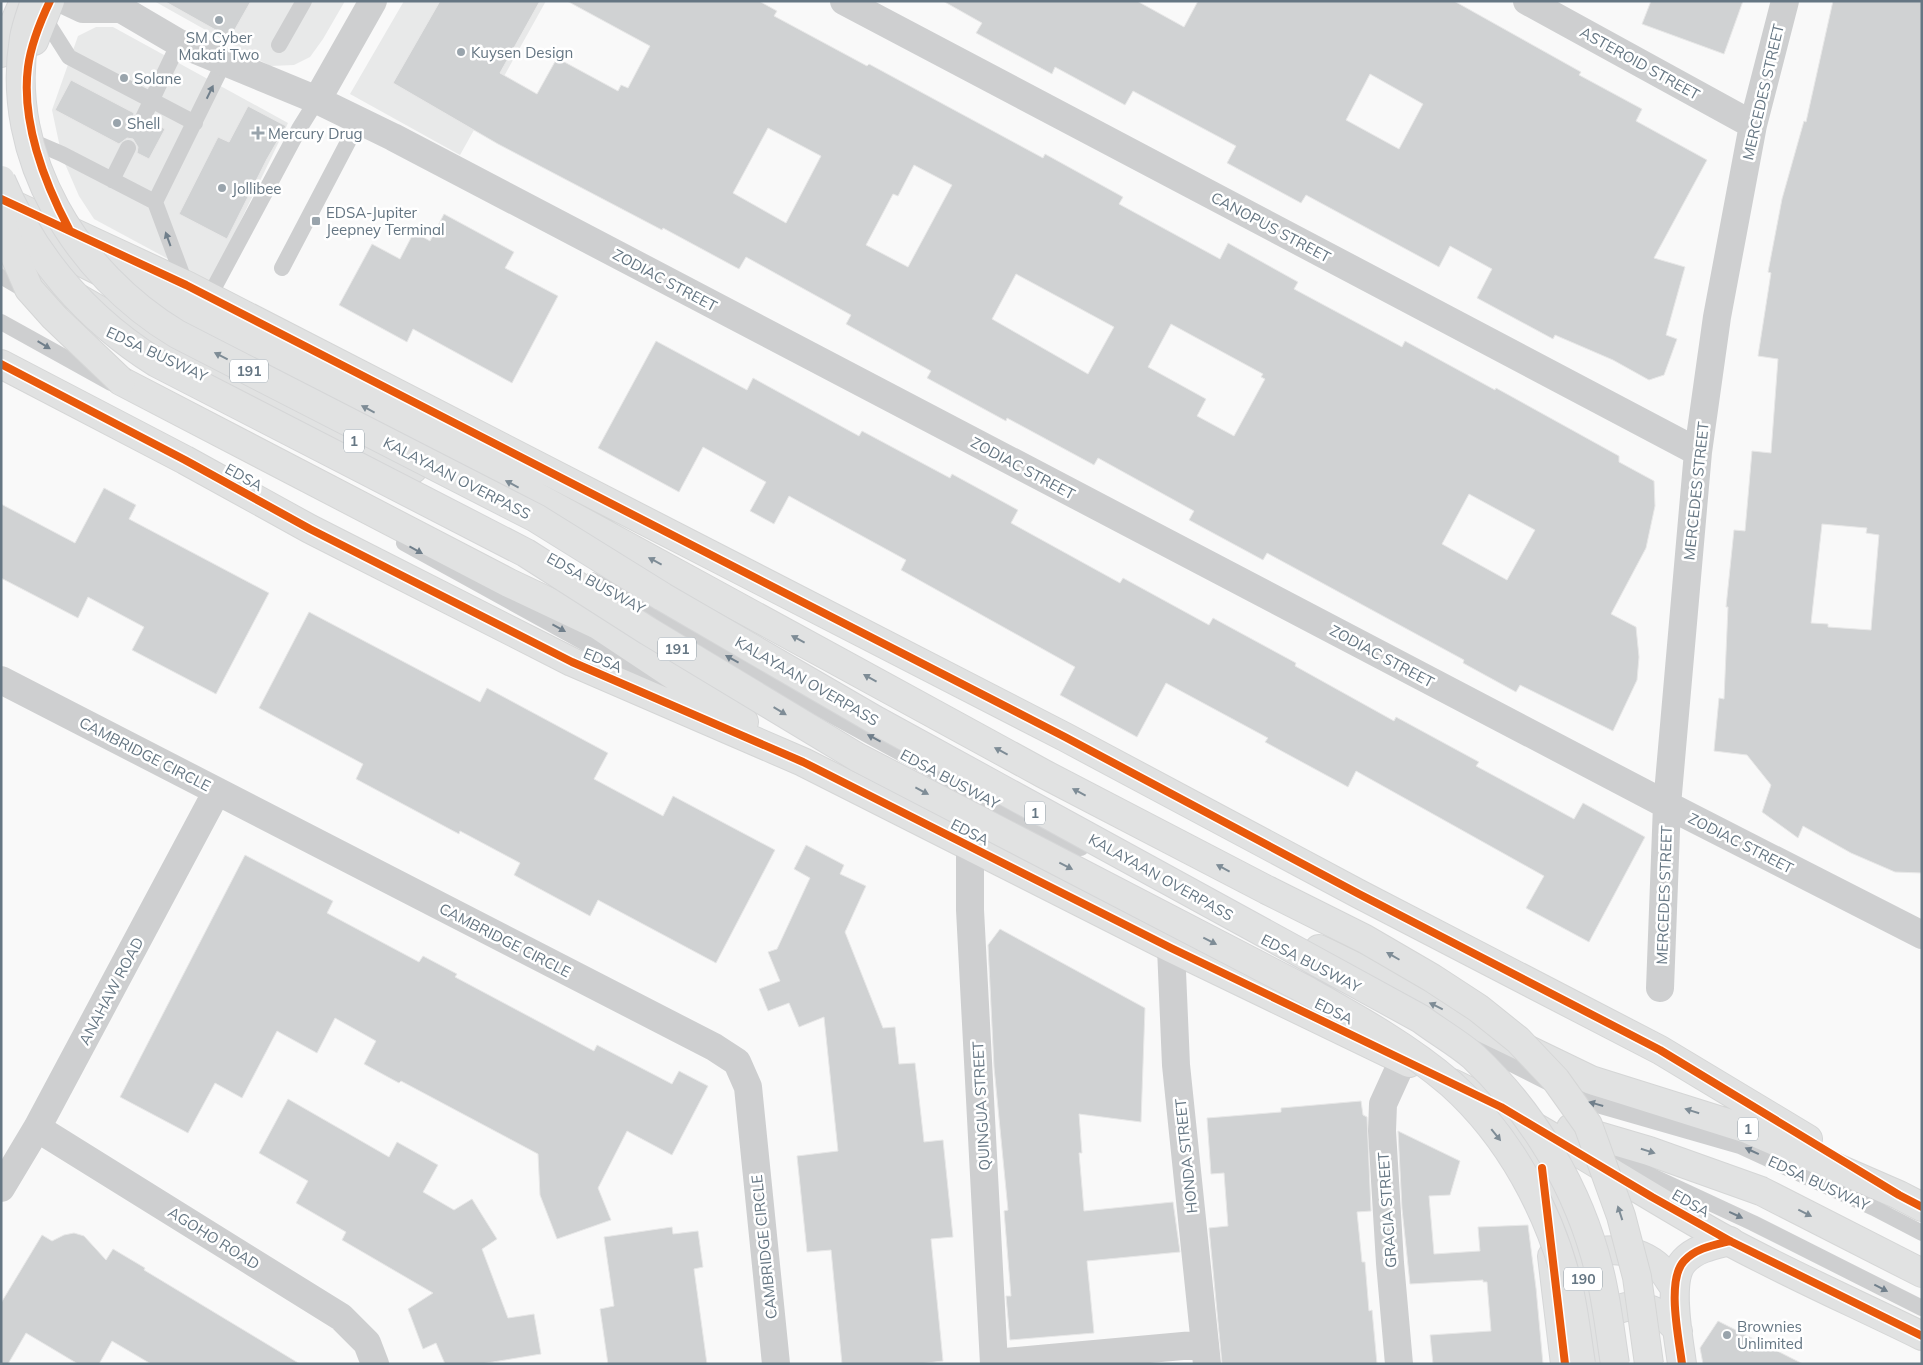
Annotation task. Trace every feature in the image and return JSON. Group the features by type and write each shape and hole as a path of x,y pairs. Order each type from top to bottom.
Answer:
{"main road":[{"path":"1,53 38,5"},
{"path":"38,5 34,40 28,67 28,106 34,142 43,174 69,229"},
{"name":"KALAYAAN OVERPASS","path":"38,5 24,37 22,66 22,106 35,158 49,196 60,218 85,254 112,284 151,319 536,518 663,597 877,721 1421,1019 1473,1056 1529,1119 1547,1146 1566,1182 1584,1223 1599,1270 1615,1364"},
{"name":"191","path":"1,180 26,232 71,290 108,328 130,346 157,363 526,553 648,631 857,757 1304,989 1366,1024 1410,1054 1450,1084 1478,1112 1501,1141 1533,1193 1556,1248 1590,1356"},
{"name":"1","path":"1,200 69,229 197,291 1065,737 1359,894 1660,1050 1910,1201"},
{"path":"1,218 4,231 29,290 54,317 121,381 509,583 598,625 803,762"},
{"path":"1,223 190,316 495,475 1044,774 1365,939 1432,978 1478,1008 1518,1040 1556,1080 1588,1125 1621,1216 1637,1277 1649,1364"},
{"name":"1","path":"1,252 62,290 211,372 497,510 1024,808 1591,1080 1747,1128 1910,1201"},
{"name":"EDSA","path":"1,364 185,460 310,529 572,662 803,762 1171,948 1501,1107 1730,1241 1922,1336"},
{"path":"1501,1107 1649,1151 1762,1191 1922,1273"},
{"name":"190","path":"1501,1107 1528,1142 1570,1228 1579,1260 1590,1356"},
{"path":"1542,1168 1565,1364"},
{"path":"1682,1364 1675,1288 1678,1272 1684,1261 1699,1250 1730,1241"},
{"path":"1554,1283 1579,1260 1603,1251 1616,1250 1641,1255 1662,1270 1675,1288"},
{"path":"1590,1356 1597,1330 1608,1317 1632,1306 1643,1306 1664,1314 1678,1331"}],"street":[{"name":"ZODIAC STREET","path":"66,1 83,9 117,5 179,42 317,100 359,121 1667,805 1922,936"},
{"path":"317,100 373,1"},
{"name":"CANOPUS STREET","path":"844,1 1698,452"},
{"name":"ASTEROID STREET","path":"1528,1 1753,125"},
{"name":"MERCEDES STREET","path":"1660,988 1667,805 1698,452 1717,317 1753,125 1785,1"},
{"name":"CAMBRIDGE CIRCLE","path":"1,680 714,1047 737,1062 748,1087 776,1364"},
{"name":"ANAHAW ROAD","path":"1,1188 37,1128 217,791"},
{"name":"QUINGUA STREET","path":"970,848 970,910 994,1363"},
{"name":"HONDA STREET","path":"1171,948 1176,1065 1206,1354"},
{"name":"GRACIA STREET","path":"1399,1364 1390,1263 1383,1104 1403,1060"},
{"name":"AGOHO ROAD","path":"37,1128 341,1317 367,1343 375,1364"},
{"path":"994,1363 1206,1354"}],"lane":[{"path":"279,46 304,1"},
{"path":"38,5 68,57 195,124"},
{"path":"143,118 179,42"},
{"path":"155,202 224,62"},
{"path":"197,291 317,100"},
{"path":"282,268 359,121"},
{"path":"34,142 62,154 155,202 197,291"},
{"path":"112,180 128,148"},
{"name":"EDSA BUSWAY","path":"1,276 48,303 158,358 208,378 487,521 818,708 1020,817 1587,1102 1740,1146 1874,1208 1922,1233"},
{"path":"1,322 37,340 74,363 803,762"},
{"path":"74,363 65,354 64,347 68,333 78,326 93,324"},
{"path":"1501,1107 1754,1223 1922,1308"}],"shaded area":[{"path":"154,1 345,1 310,57 294,65 270,66"},
{"path":"404,1 546,1 460,155 350,94"},
{"path":"96,27 113,27 288,123 211,282 94,219 79,196 62,157 52,110 78,36"}],"building":[{"name":"SM Cyber Makati Two","path":"164,1 251,1 230,38"},
{"path":"440,1 540,1 500,73 537,94 557,58 618,91 621,85 628,88 650,46 567,1 759,1 777,11 774,16 867,66 869,64 1043,158 1045,154 1123,197 1119,204 1220,259 1228,243 1298,282 1294,289 1402,347 1405,341 1495,390 1496,388 1619,456 1619,462 1654,481 1655,506 1646,548 1611,614 1636,627 1639,657 1637,680 1613,731 1520,685 1516,692 1463,663 1464,660 1267,553 1263,560 1189,520 1194,511 1098,458 1094,465 1007,418 1006,421 927,378 931,371 846,324 851,315 746,257 739,269 498,144 393,83","holes":["768,128 821,156 786,223 733,193","914,165 952,185 908,267 866,245 893,194 898,196","1016,274 1114,327 1088,374 992,319","1171,324 1263,374 1261,377 1265,379 1234,436 1197,416 1206,399 1148,367","1469,494 1535,530 1507,580 1442,544"]},
{"path":"943,1 1137,1 1184,27 1198,1 1454,1 1581,72 1579,75 1642,109 1636,121 1707,160 1654,258 1685,267 1666,335 1677,339 1664,375 1649,380 1613,360 1555,335 1553,339 1477,298 1492,269 1450,246 1439,267 1306,195 1301,203 1227,163 1236,146 1133,91 1125,105 1055,67 1052,74 976,33 982,23","holes":["1370,74 1423,104 1399,149 1346,120"]},
{"path":"1651,1 1743,1 1724,54 1642,24"},
{"path":"1833,1 1922,1 1922,873 1895,872 1851,853 1803,826 1798,838 1762,812 1771,785 1747,755 1714,751 1719,698 1724,699 1728,607 1726,607 1734,530 1745,531 1752,451 1771,453 1778,359 1758,356 1771,273 1768,272 1782,199 1804,121 1806,122","holes":["1822,524 1867,528 1866,533 1879,535 1871,630 1828,627 1828,624 1811,623"]},
{"name":"Shell","path":"71,80 134,113 133,119 138,127 144,128 152,122 165,129 149,159 137,153 138,147 133,139 127,138 119,144 55,110"},
{"name":"Jollibee","path":"248,106 286,126 267,159 227,239 179,214 218,137 229,142"},
{"path":"444,214 514,252 505,268 558,296 512,383 413,329 407,342 339,305 372,244 400,259 414,232 430,241"},
{"path":"656,341 747,390 753,378 859,436 862,431 950,478 952,474 1018,510 1011,523 1120,583 1123,578 1209,625 1213,618 1296,663 1295,666 1394,721 1396,717 1479,762 1476,766 1574,819 1583,803 1645,837 1589,942 1526,908 1544,876 1356,771 1348,787 1265,742 1268,738 1166,683 1137,737 1060,695 1075,667 901,570 906,560 789,496 774,524 750,511 766,482 703,447 679,492 598,448"},
{"path":"104,488 136,505 129,519 269,593 216,694 132,650 144,627 88,597 78,618 1,578 1,504 75,543"},
{"path":"309,612 480,702 487,688 608,753 594,779 663,816 673,796 775,850 716,963 598,900 590,916 514,875 520,863 460,831 459,834 356,779 363,764 259,708"},
{"path":"806,845 844,865 840,874 866,886 845,932 883,1028 895,1027 899,1064 915,1063 924,1142 943,1140 953,1237 931,1239 943,1361 919,1364 842,1364 831,1250 807,1252 797,1156 838,1151 824,1017 799,1027 789,1003 768,1011 759,989 780,981 768,952 777,949 810,878 794,869"},
{"path":"245,855 333,901 327,913 419,962 423,956 457,974 455,977 594,1051 597,1045 672,1084 679,1071 708,1086 672,1155 627,1131 598,1188 611,1220 557,1239 540,1195 538,1154 401,1081 399,1083 364,1064 376,1041 335,1018 317,1053 277,1031 242,1098 215,1083 188,1133 120,1097"},
{"path":"1000,929 1145,1008 1141,1122 1079,1114 1082,1153 1079,1153 1084,1211 1173,1202 1180,1252 1087,1261 1094,1333 1010,1340 1006,1296 1011,1296 1004,1211 1008,1210 994,1067 988,945"},
{"path":"288,1099 389,1157 397,1142 438,1165 423,1192 454,1210 472,1199 497,1239 482,1249 508,1318 534,1314 541,1354 481,1364 445,1364 436,1343 423,1349 408,1309 433,1293 342,1240 346,1232 296,1203 308,1181 259,1153"},
{"path":"1361,1101 1363,1115 1367,1117 1371,1211 1357,1212 1362,1262 1365,1262 1369,1311 1372,1310 1377,1364 1222,1364 1209,1228 1228,1226 1224,1173 1211,1174 1207,1118 1281,1112 1281,1108"},
{"path":"1398,1131 1460,1161 1450,1195 1429,1196 1434,1254 1480,1251 1478,1227 1528,1225 1543,1364 1433,1364 1430,1335 1491,1331 1487,1282 1483,1282 1483,1280 1410,1284 1402,1209"},
{"path":"672,1227 673,1234 698,1231 703,1267 694,1269 707,1364 608,1364 600,1309 614,1306 604,1237"},
{"path":"74,1233 84,1236 106,1260 113,1249 145,1268 144,1270 300,1364 151,1364 112,1341 99,1364 78,1364 26,1333 8,1364 1,1364 1,1303 42,1235 52,1241 64,1235"},
{"name":"Brownies Unlimited","path":"1718,1321 1803,1364 1703,1364 1700,1348"}],"cycle path":[{"path":"50,1 36,33 29,58 28,108 36,151 51,191 69,229"},
{"path":"1,199 186,285 1065,737 1359,894 1660,1050 1899,1195 1922,1207"},
{"path":"1,364 185,460 310,529 572,662 803,762 1171,948 1501,1107 1730,1241 1922,1336"},
{"path":"1542,1168 1565,1364"},
{"path":"1682,1364 1675,1310 1676,1282 1679,1270 1684,1261 1694,1253 1730,1241"}],"place":[{"name":"SM Cyber Makati Two","path":"219,20"},
{"name":"Kuysen Design","path":"461,52"},
{"name":"Solane","path":"124,78"},
{"name":"Shell","path":"117,123"},
{"name":"Mercury Drug","path":"258,133"},
{"name":"Jollibee","path":"222,188"},
{"name":"EDSA-Jupiter Jeepney Terminal","path":"316,221"},
{"name":"Brownies Unlimited","path":"1727,1335"}]}
